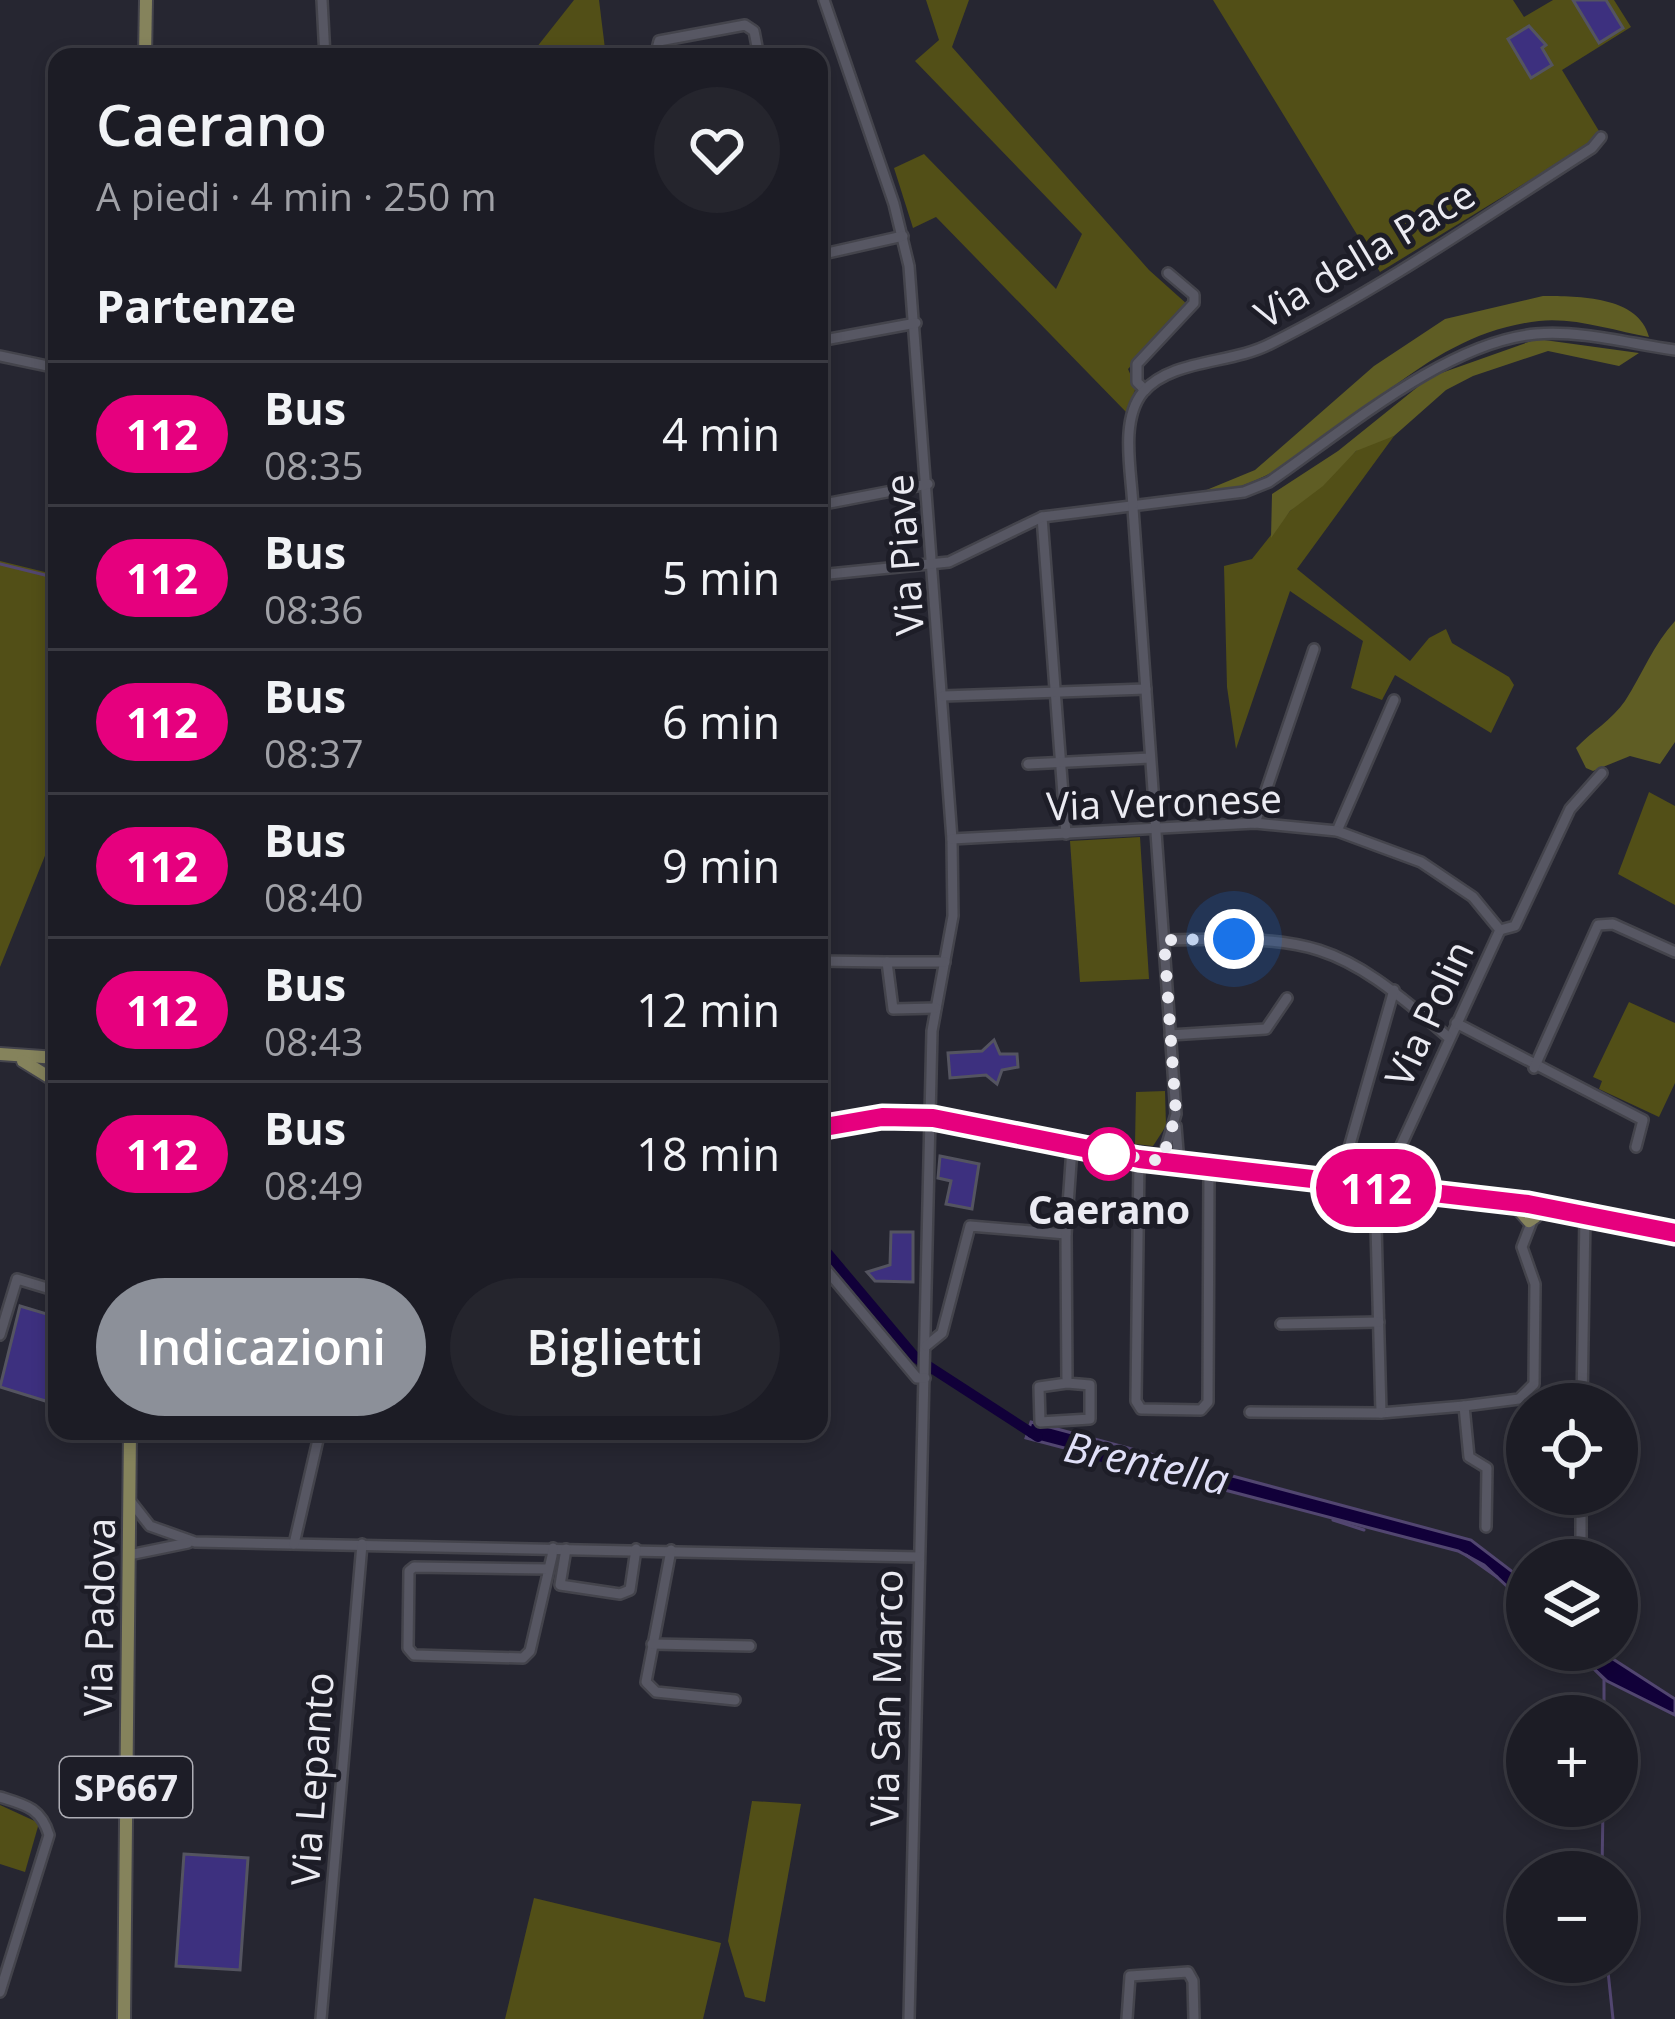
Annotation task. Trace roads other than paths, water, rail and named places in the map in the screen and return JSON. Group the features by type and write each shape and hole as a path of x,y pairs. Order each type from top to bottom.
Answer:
{"main road":[{"path":"146,0 146,48"},
{"path":"5,1055 48,1057"},
{"path":"5,1055 48,1077"},
{"path":"828,1126 882,1117 933,1118 1139,1159 1529,1212 1585,1215 1675,1233"},
{"name":"Via Padova","path":"124,2019 130,1440"}],"street":[{"path":"322,0 325,48"},
{"name":"Via Piave","path":"824,0 902,236 916,322 952,839 953,916 936,1008 926,1348"},
{"path":"657,48 659,41 745,25 754,31 757,48"},
{"name":"Via della Pace","path":"1179,1164 1130,424 1144,390 1158,377 1227,362 1292,333 1592,148 1600,137"},
{"path":"828,253 902,236"},
{"name":"Via della Pace","path":"1144,390 1137,382 1137,364 1194,303 1194,295 1168,273"},
{"path":"828,339 916,322"},
{"path":"828,574 934,563 1042,518 1232,495 1269,482 1415,383 1506,340 1541,334 1675,350"},
{"path":"0,356 48,366"},
{"path":"828,503 928,484"},
{"path":"1042,518 1066,833"},
{"path":"1255,823 1314,649"},
{"path":"943,696 1146,689"},
{"path":"1337,831 1394,700"},
{"path":"1028,764 1150,758"},
{"name":"Via Polin","path":"1378,1188 1498,924 1515,926 1559,828 1602,773"},
{"name":"Via Veronese","path":"952,839 1255,823 1337,831 1400,850 1498,924"},
{"path":"1534,1068 1598,925 1612,924 1675,952"},
{"path":"1164,940 1305,944 1347,958 1394,990 1448,1037"},
{"path":"828,962 945,962"},
{"path":"887,962 893,1009 936,1008"},
{"path":"1339,1183 1394,990"},
{"path":"1170,1035 1266,1029 1278,1019 1287,998"},
{"path":"1456,1023 1534,1068 1643,1120 1636,1148"},
{"path":"1162,1161 1176,1114"},
{"path":"1067,1383 1066,1234 1072,1148"},
{"path":"1139,1159 1136,1401 1141,1409 1202,1410 1208,1402 1209,1168"},
{"path":"1378,1188 1381,1413"},
{"path":"1250,1412 1381,1413 1519,1399 1534,1384 1535,1284 1522,1247 1529,1212"},
{"path":"1582,1383 1585,1215"},
{"path":"926,1348 942,1333 970,1226 1066,1234"},
{"path":"828,1273 917,1378 925,1373"},
{"path":"0,1335 17,1279 48,1289"},
{"path":"1281,1324 1379,1322"},
{"name":"Via San Marco","path":"909,2019 926,1348"},
{"path":"1067,1383 1090,1385 1090,1419 1040,1422 1039,1387 1067,1383"},
{"path":"1464,1406 1471,1461 1487,1468 1486,1527"},
{"path":"294,1544 318,1440"},
{"path":"129,1498 150,1526 195,1542"},
{"path":"129,1535 167,1533"},
{"path":"129,1555 195,1542 919,1557"},
{"name":"Via Lepanto","path":"321,2019 362,1544"},
{"path":"548,1569 414,1567 409,1571 408,1648 414,1655 523,1658 530,1651 553,1548"},
{"path":"566,1549 560,1585 620,1594 630,1590 636,1550"},
{"path":"671,1550 646,1682 656,1692 735,1700"},
{"path":"652,1644 750,1646"},
{"path":"0,1797 31,1806 43,1816 49,1835 0,1992"},
{"path":"1127,2019 1130,1976 1158,1972 1188,1972 1193,1981 1194,2019"}],"water":[{"path":"1031,1422 1471,1540 1506,1567 1506,1585 1484,1565 1458,1551 1026,1438"},
{"path":"1596,1671 1632,1671 1675,1699 1675,1715 1638,1695"}],"waterway":[{"path":"0,564 48,576"},
{"name":"Brentella","path":"828,1254 916,1358 1038,1437"},
{"name":"Brentella","path":"1073,1449 1113,1460"},
{"path":"1333,1520 1364,1530"},
{"path":"1466,1555 1497,1577"},
{"path":"1596,1671 1604,1679 1604,1695"},
{"path":"1602,1851 1603,1827"},
{"path":"1609,1983 1613,2019"}],"place":[{"name":"Caerano","path":"1109,1154"}]}
